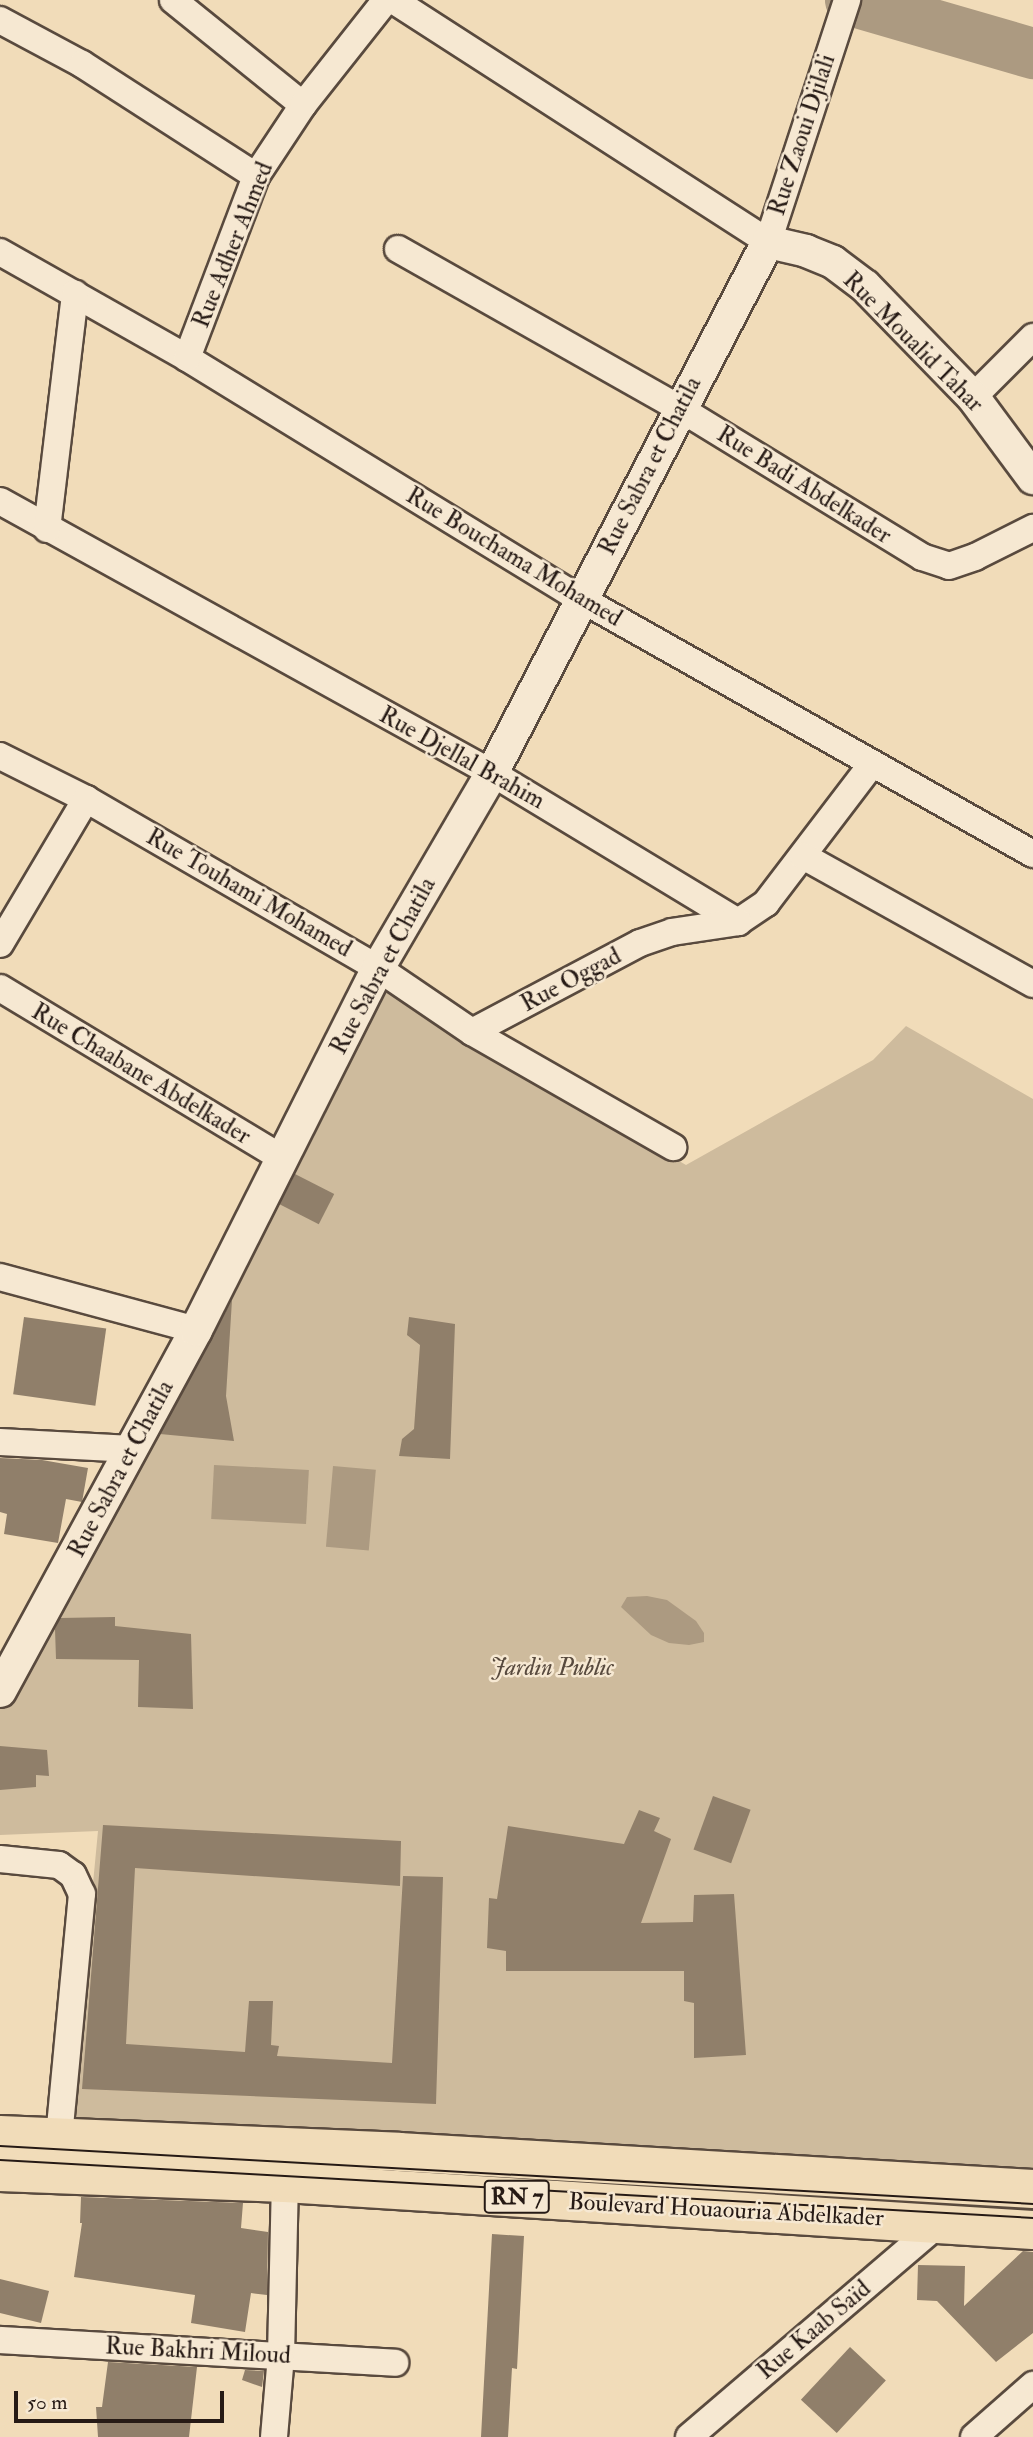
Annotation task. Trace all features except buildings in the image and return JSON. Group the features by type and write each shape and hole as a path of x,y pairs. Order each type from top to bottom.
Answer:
{"main road":[{"name":"Boulevard Houaouria Abdelkader","path":"0,2136 399,2152 1033,2189"},
{"name":"Boulevard Houaouria Abdelkader","path":"0,2172 285,2183 1033,2230"}],"street":[{"path":"173,0 303,105"},
{"name":"Rue Adher Ahmed","path":"187,358 257,176 303,105 386,0"},
{"path":"393,0 768,242"},
{"name":"Rue Zaoui Djilali","path":"768,242 846,0"},
{"path":"0,20 82,64 257,176"},
{"name":"Rue Moualid Tahar","path":"768,242 806,251 833,262 864,286 973,397 1033,478"},
{"name":"Rue Sabra et Chatila","path":"0,1691 196,1329 378,968 492,773 679,408 768,242"},
{"name":"Rue Badi Abdelkader","path":"398,249 679,408 922,557 949,566 975,557 1033,528"},
{"name":"Rue Bouchama Mohamed","path":"0,252 187,358 581,599 1033,854"},
{"path":"47,529 75,294"},
{"path":"973,397 1033,337"},
{"name":"Rue Djellal Brahim","path":"0,501 492,773 738,922"},
{"name":"Rue Touhami Mohamed","path":"0,756 86,799 378,968 472,1032 673,1147"},
{"path":"738,922 766,903 872,764"},
{"path":"0,944 86,799"},
{"path":"803,856 1033,984"},
{"name":"Rue Oggad","path":"472,1032 640,943 672,932 738,922"},
{"name":"Rue Chaabane Abdelkader","path":"0,988 283,1160"},
{"path":"0,1277 196,1329"},
{"path":"0,1442 132,1449"},
{"path":"0,1859 59,1865 73,1875 82,1894 59,2138"},
{"path":"274,2437 281,2356 285,2183"},
{"name":"Rue Kaab Saïd","path":"689,2437 940,2223"},
{"name":"Rue Bakhri Miloud","path":"0,2340 395,2363"},
{"path":"974,2437 1033,2385"}],"green space":[{"name":"Jardin Public","path":"388,991 686,1165 873,1060 906,1026 1033,1099 1033,2171 70,2125 98,1831 0,1835 0,1684 373,993"}],"shaded area":[{"path":"214,1465 309,1470 306,1524 211,1519"},
{"path":"333,1466 376,1470 369,1550 326,1547"},
{"path":"647,1596 667,1600 696,1621 704,1633 704,1642 689,1645 669,1643 651,1635 621,1607 627,1597"}],"waterway":[{"path":"850,0 1033,53"}],"tram line":[{"path":"0,2146 1033,2204"},
{"path":"0,2160 1033,2218"}]}
